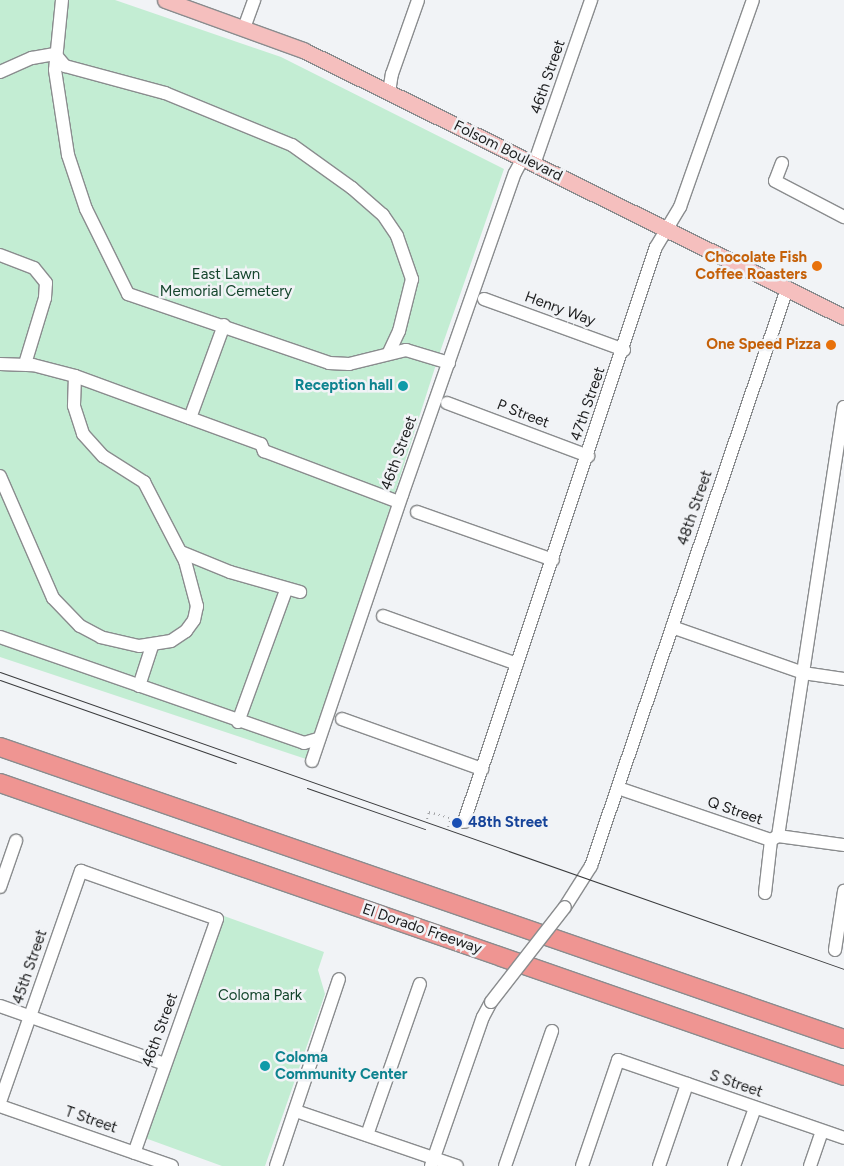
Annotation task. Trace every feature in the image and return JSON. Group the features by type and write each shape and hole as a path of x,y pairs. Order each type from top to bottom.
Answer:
{"highway":[{"path":"0,747 844,1040"},
{"name":"El Dorado Freeway","path":"0,783 844,1076"}],"main road":[{"name":"Folsom Boulevard","path":"165,0 303,50 844,317"}],"street":[{"path":"62,0 55,54 59,108 76,181 86,209 128,294 224,325 328,363 349,364 389,352 412,350 449,363"},
{"path":"244,28 254,0"},
{"path":"389,92 392,74 418,0"},
{"name":"46th Street","path":"312,761 399,502 515,173 529,161 591,0"},
{"name":"47th Street","path":"464,822 624,350 656,247 668,230 680,207 753,0"},
{"path":"0,72 32,58 55,54"},
{"path":"55,54 65,66 165,93 292,145 384,215 397,236 412,279 399,331 389,352"},
{"path":"782,164 776,181 844,217"},
{"path":"0,255 34,268 46,284 45,298 25,364"},
{"name":"48th Street","path":"432,1162 482,1017 491,1002 565,907 591,866 787,289"},
{"name":"Henry Way","path":"484,299 624,350"},
{"path":"190,418 224,325"},
{"path":"0,364 25,364 75,376 261,444 264,451 399,502"},
{"path":"0,476 53,598 63,611 80,626 101,638 127,644 152,646 180,636 191,626 197,613 194,593 181,552 144,482 103,456 84,434 74,406 75,376"},
{"name":"P Street","path":"447,403 588,456"},
{"path":"765,893 803,672 844,407"},
{"path":"416,512 553,560"},
{"path":"181,552 286,590 300,592"},
{"path":"238,722 286,590"},
{"path":"383,616 517,664"},
{"path":"672,627 803,672 844,679"},
{"path":"0,637 304,744 318,739"},
{"path":"139,686 152,646"},
{"path":"342,719 482,769"},
{"name":"Q Street","path":"618,788 775,838 844,845"},
{"path":"0,887 16,841"},
{"name":"45th Street","path":"0,1104 81,871 217,919"},
{"path":"835,950 844,891"},
{"name":"46th Street","path":"134,1152 217,919"},
{"path":"276,1166 339,979"},
{"path":"367,1135 420,984"},
{"path":"0,1006 165,1064"},
{"path":"505,1166 552,1031"},
{"name":"S Street","path":"582,1166 618,1060 844,1138"},
{"path":"659,1166 687,1084"},
{"name":"T Street","path":"0,1104 172,1166"},
{"path":"734,1166 755,1108"},
{"path":"296,1111 367,1135 432,1162 456,1166"},
{"path":"810,1166 822,1131"}],"path":[{"path":"426,820 429,812 464,822"},
{"path":"448,827 451,818"}],"green space":[{"name":"East Lawn Memorial Cemetery","path":"0,0 115,0 281,57 504,169 440,352 349,636 315,762 0,657"},
{"name":"Coloma Park","path":"224,916 324,952 318,970 325,994 265,1166 222,1166 145,1138"}],"tram line":[{"path":"0,672 844,969"},
{"path":"0,680 236,763"},
{"path":"307,788 425,829"}],"place":[{"name":"Chocolate Fish Coffee Roasters","path":"817,266"},
{"name":"One Speed Pizza","path":"831,345"},
{"name":"Reception hall","path":"403,386"},
{"name":"48th Street","path":"457,823"},
{"name":"Coloma Community Center","path":"265,1066"}]}
